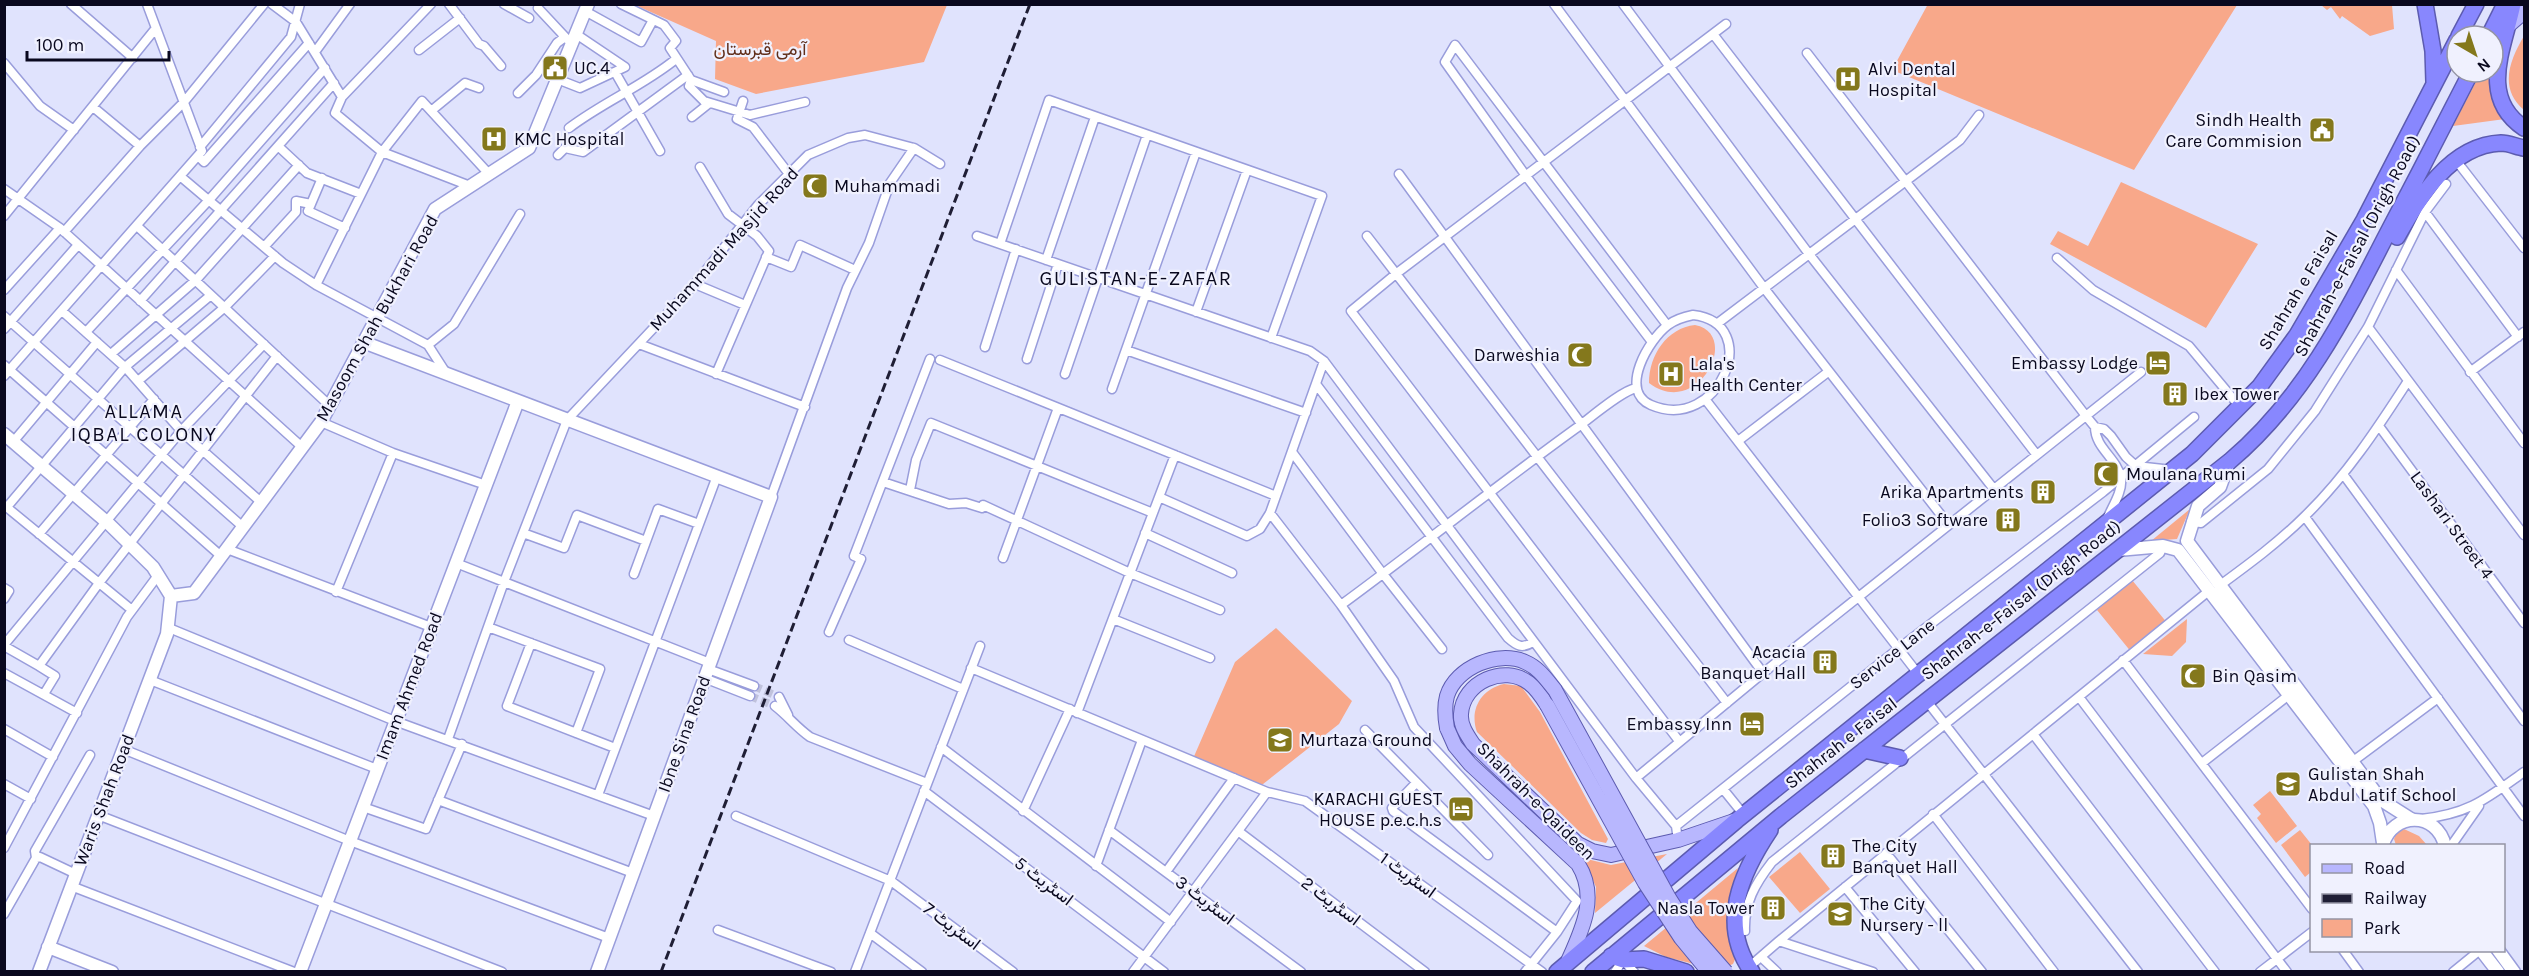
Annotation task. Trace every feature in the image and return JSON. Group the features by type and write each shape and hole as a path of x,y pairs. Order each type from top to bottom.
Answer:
{"highway":[{"path":"2425,4 2433,51 2434,85"},
{"path":"2465,24 2476,4"},
{"path":"2495,24 2505,4"},
{"path":"2513,4 2496,82 2499,100 2524,128"},
{"name":"Shahrah-e-Faisal (Drigh Road)","path":"2364,220 2445,63"},
{"name":"Shahrah-e-Faisal (Drigh Road)","path":"1926,700 2253,440 2304,381 2354,298 2465,84"},
{"path":"2354,298 2382,263 2415,206 2455,159 2482,148 2503,143 2524,148"},
{"name":"Shahrah e Faisal","path":"2104,525 2172,470 2260,386 2297,335 2364,220"},
{"name":"Shahrah-e-Faisal (Drigh Road)","path":"1557,972 1569,959 1741,817 2104,525"},
{"name":"Shahrah e Faisal","path":"1780,816 1926,700"},
{"path":"1864,750 1900,758"},
{"path":"1616,963 1780,816"},
{"path":"1727,972 1735,968 1754,965 1734,930 1734,912 1738,893 1758,848 1780,816"},
{"path":"1593,972 1616,963 1644,959 1686,972"}],"main road":[{"path":"2505,30 2524,12"},
{"name":"Shahrah-e-Qaideen","path":"1569,959 1582,931 1590,900 1585,875 1578,864 1470,764 1455,746 1446,721 1448,694 1457,681 1485,661 1506,658 1524,661 1541,672 1555,690 1669,898 1690,931 1727,972"},
{"name":"Shahrah-e-Qaideen","path":"1709,972 1681,938 1645,883 1538,692 1529,683 1517,677 1501,674 1488,678 1473,688 1464,699 1461,716 1465,732 1484,755 1564,832 1578,844 1592,851 1611,855 1677,833 1741,817"}],"street":[{"path":"71,4 133,58"},
{"path":"147,4 202,151 34,342 6,370 46,401 161,503 224,552 431,627"},
{"path":"4,290 184,102 264,4"},
{"path":"272,4 296,22 342,97"},
{"path":"200,147 291,37 300,4"},
{"path":"315,52 350,4"},
{"path":"431,4 342,97 335,113 382,152 470,186"},
{"path":"449,4 480,44 501,66"},
{"path":"504,4 529,18"},
{"path":"621,4 664,26 676,41 670,48 689,77 724,92"},
{"path":"1554,4 1764,288 1948,524"},
{"path":"1623,4 1809,254 1993,488"},
{"path":"538,8 571,38 626,65 580,88 557,79"},
{"path":"586,8 641,42 653,20"},
{"name":"Masoom Shah Bukhari Road","path":"171,596 195,592 321,422 435,209 529,148 571,38 586,8"},
{"path":"419,50 460,18"},
{"path":"1679,741 1351,311 1397,273 1726,24"},
{"path":"4,216 156,28"},
{"path":"1713,34 2036,454"},
{"path":"518,93 536,75 557,43 571,38"},
{"path":"198,156 204,162 309,43"},
{"path":"1652,342 1526,176 1445,62 1455,45 1667,325"},
{"path":"1807,53 2086,416 2096,427 2104,429 2136,466 2172,470"},
{"path":"569,128 591,111 626,92 676,58"},
{"path":"4,63 40,106 74,130"},
{"path":"86,332 164,251 325,68"},
{"path":"615,72 660,151"},
{"path":"689,77 689,86 707,105 692,117"},
{"path":"558,155 565,148 583,152 689,77"},
{"path":"140,301 334,83"},
{"path":"431,111 465,83 479,88"},
{"path":"1000,244 1049,100 1322,196 1271,338"},
{"path":"316,285 382,152 422,101 489,174"},
{"path":"704,101 750,115 805,102"},
{"path":"743,101 737,119 753,127 789,174"},
{"path":"93,107 140,146"},
{"path":"1718,323 1960,140 1979,115"},
{"path":"1046,260 1095,117"},
{"name":"Muhammadi Masjid Road","path":"567,420 694,284 741,226 808,155 848,138 865,135 914,148 940,164"},
{"path":"1065,374 1147,135"},
{"path":"278,146 307,173 361,194"},
{"path":"363,342 771,497 855,270 869,243 890,183 914,148"},
{"path":"1112,389 1196,152"},
{"path":"2455,159 2524,248"},
{"path":"111,354 195,280 299,165"},
{"path":"700,167 722,206 741,226 756,236 769,251 716,374"},
{"path":"1196,312 1247,170"},
{"path":"1399,174 1583,423 1763,673"},
{"path":"180,176 275,256 316,285 428,345 446,373"},
{"path":"322,178 308,211 345,228"},
{"path":"2191,522 2201,523 2268,469 2315,411 2368,327 2425,212 2446,184"},
{"path":"4,189 62,230 302,447"},
{"path":"264,247 296,212 296,201 311,204"},
{"path":"2425,212 2521,335 2470,372"},
{"path":"428,345 454,324 520,214"},
{"path":"136,226 330,405"},
{"path":"977,236 1310,351 1324,361 1677,833"},
{"path":"1368,236 1727,703"},
{"path":"78,244 7,322 34,342 243,527"},
{"path":"766,257 791,267 800,245 855,270"},
{"path":"985,347 1016,249"},
{"path":"138,381 225,307 275,256"},
{"path":"2057,258 2093,290 2189,345 2240,407"},
{"path":"1027,359 1058,264"},
{"path":"2396,270 2524,443"},
{"path":"694,284 745,305"},
{"path":"132,610 6,506 125,367 211,295"},
{"path":"62,310 125,367 181,431 261,502"},
{"path":"1693,315 1704,316 1718,323 1725,336 1729,349 1729,363 1724,378 1716,390 1693,406 1667,410 1648,404 1636,388 1639,369 1652,342 1667,325 1679,318 1693,315"},
{"path":"2368,327 2524,535"},
{"path":"97,342 46,401 7,437 106,521 159,574 171,596"},
{"path":"44,694 55,676 4,645 181,431 264,344"},
{"path":"639,344 805,407"},
{"path":"1126,350 1306,413"},
{"path":"39,666 99,583 277,356"},
{"path":"829,632 861,559 854,556 930,360"},
{"path":"940,360 1276,496"},
{"path":"1159,497 1247,536 1260,529 1270,513 1324,361"},
{"path":"1738,441 1828,372"},
{"path":"1636,778 1858,596 2141,372"},
{"path":"1754,965 1845,886 2123,660 2273,545 2305,517 2343,474 2379,426 2408,381"},
{"path":"1316,384 1508,638 1516,646 1525,647 1533,642"},
{"path":"1341,605 1447,527 1536,457 1636,388"},
{"path":"39,534 154,399"},
{"path":"1705,399 1919,675"},
{"name":"Imam Ahmed Road","path":"300,972 518,401"},
{"path":"1003,558 1058,408"},
{"name":"Service Lane","path":"1677,833 1723,789 1898,649 2136,466 2194,417"},
{"path":"448,739 504,582 567,420"},
{"path":"321,422 393,453 486,485"},
{"path":"910,490 916,460 931,423 1153,513"},
{"name":"Lashari Street 4","path":"2379,426 2524,623"},
{"path":"2096,427 2095,436 2121,477 2120,488 2104,525"},
{"path":"1292,452 1442,649"},
{"path":"336,592 393,453"},
{"path":"1023,810 1073,711 1113,619 1174,455"},
{"path":"2230,460 2220,487 2198,506 2191,522 2187,541 2215,588 2289,695 2374,806 2383,844"},
{"path":"2343,474 2524,721"},
{"path":"598,795 717,476"},
{"path":"883,482 949,504 966,503 982,508 983,505 1130,573 1220,610"},
{"name":"Ibne Sina Road","path":"597,972 771,497"},
{"path":"634,574 658,509 699,524"},
{"path":"1270,513 1341,605 1394,681 1414,727 1577,901 1557,932 1526,972"},
{"path":"523,533 564,548 577,516 646,541"},
{"path":"2305,517 2524,816"},
{"path":"1145,533 1232,573"},
{"path":"1746,931 1744,915 1749,897 1772,862 2160,553 2163,546"},
{"path":"2115,550 2163,546 2178,550 2215,588 2381,800 2435,827 2441,833 2444,844"},
{"path":"456,563 654,641 750,696"},
{"path":"6,841 31,799 132,610 159,574"},
{"path":"4,588 9,591 4,599"},
{"name":"Waris Shah Road","path":"39,972 169,628 171,596"},
{"path":"1113,619 1210,658"},
{"path":"488,627 600,669 576,733"},
{"path":"169,628 395,721 654,816"},
{"path":"849,640 963,689"},
{"path":"531,643 507,706 615,748"},
{"path":"855,972 980,646"},
{"path":"2123,660 2310,906"},
{"name":"اسٹریٹ 1","path":"971,668 1267,792 1305,801 1542,972"},
{"path":"707,670 754,686"},
{"path":"4,673 77,713"},
{"path":"150,680 377,768"},
{"path":"2202,763 2289,695"},
{"path":"2079,697 2287,972"},
{"path":"2352,762 2438,698"},
{"path":"1926,700 2138,972"},
{"name":"اسٹریٹ 5","path":"777,701 796,728 926,787 1164,972"},
{"path":"4,729 53,757"},
{"path":"1365,730 1488,855"},
{"path":"2033,734 2215,972"},
{"path":"1096,866 1142,740"},
{"path":"363,807 426,829 462,744"},
{"path":"941,747 1171,922"},
{"path":"123,749 350,841 609,938"},
{"path":"4,914 36,858 35,851 90,755"},
{"path":"2383,844 2393,826 2416,819 2449,815 2481,803 2524,772"},
{"path":"1166,872 1234,778"},
{"path":"1416,783 1392,808 1393,811 1557,932"},
{"path":"4,784 31,799"},
{"path":"1723,789 1741,817"},
{"path":"1133,972 1267,792"},
{"path":"438,800 633,873"},
{"path":"2452,844 2481,803"},
{"path":"1934,814 2054,972"},
{"path":"98,815 502,972"},
{"name":"اسٹریٹ 7","path":"736,816 891,880 1013,972"},
{"name":"اسٹریٹ 3","path":"1109,830 1301,972"},
{"name":"اسٹریٹ 2","path":"1238,831 1425,972"},
{"path":"1886,853 1982,972"},
{"path":"36,858 74,880 294,972"},
{"path":"1845,886 1915,972"},
{"path":"718,930 831,972"},
{"path":"870,933 922,972"},
{"path":"2260,972 2310,934"},
{"path":"1779,942 1873,972"},
{"path":"48,947 112,972"},
{"path":"2344,952 2360,972"},
{"path":"2453,972 2480,952"},
{"path":"2482,952 2498,972"},
{"path":"2499,952 2514,972"},
{"path":"1616,963 1634,972"},
{"path":"1754,965 1777,972"}],"green space":[{"name":"آرمی قبرستان","path":"947,4 924,62 756,94 715,79 716,41 635,5"},
{"path":"1928,4 2237,5 2134,170 1892,70"},
{"path":"2321,5 2392,5 2394,29 2370,36 2342,16 2340,19 2331,7 2327,10"},
{"path":"2524,36 2524,110 2511,93 2509,74 2514,55"},
{"path":"2475,84 2491,84 2495,104 2505,119 2453,126"},
{"path":"2121,182 2258,244 2206,328 2050,244 2058,231 2088,246"},
{"path":"1695,325 1709,332 1715,343 1714,357 1708,371 1697,383 1683,391 1667,392 1649,383 1652,363 1661,345 1676,331"},
{"path":"2190,509 2177,539 2151,541"},
{"path":"2132,580 2168,624 2132,653 2097,610"},
{"path":"2187,619 2186,642 2172,656 2143,654"},
{"path":"1276,628 1352,701 1339,724 1258,788 1192,761 1235,662"},
{"path":"1504,684 1521,686 1540,712 1608,839 1606,843 1592,840 1581,833 1477,732 1475,716 1479,702 1489,691"},
{"path":"2270,791 2297,826 2276,843 2257,818 2261,814 2253,805"},
{"path":"2404,829 2419,836 2426,844 2396,844 2394,839 2397,832"},
{"path":"2300,830 2311,844 2310,873 2305,877 2281,845"},
{"path":"1800,852 1830,889 1800,913 1769,877"},
{"path":"1667,854 1595,913 1596,887 1583,858 1611,865"},
{"path":"1738,868 1728,913 1729,935 1736,957 1733,964 1718,970 1666,957 1644,946"}],"tunnel":[{"path":"754,686 779,697"},
{"path":"750,696 775,706"}],"railway":[{"path":"661,972 1030,4"}],"place":[{"name":"UC.4","path":"555,68"},
{"name":"Alvi Dental Hospital","path":"1848,79"},
{"name":"Sindh Health Care Commision","path":"2322,130"},
{"name":"KMC Hospital","path":"494,139"},
{"name":"Muhammadi","path":"815,186"},
{"name":"Darweshia","path":"1580,355"},
{"name":"Embassy Lodge","path":"2158,363"},
{"name":"Lala's Health Center","path":"1671,374"},
{"name":"Ibex Tower","path":"2175,394"},
{"name":"Moulana Rumi","path":"2106,474"},
{"name":"Arika Apartments","path":"2043,492"},
{"name":"Folio3 Software","path":"2008,520"},
{"name":"Acacia Banquet Hall","path":"1825,662"},
{"name":"Bin Qasim","path":"2193,676"},
{"name":"Embassy Inn","path":"1752,724"},
{"name":"Murtaza Ground","path":"1280,740"},
{"name":"Gulistan Shah Abdul Latif School","path":"2288,784"},
{"name":"KARACHI GUEST HOUSE p.e.c.h.s","path":"1461,809"},
{"name":"The City Banquet Hall","path":"1833,856"},
{"name":"Nasla Tower","path":"1773,908"},
{"name":"The City Nursery - ll","path":"1840,914"}],"district":[{"name":"GULISTAN-E-ZAFAR","path":"1136,278"},
{"name":"ALLAMA IQBAL COLONY","path":"144,422"}]}
